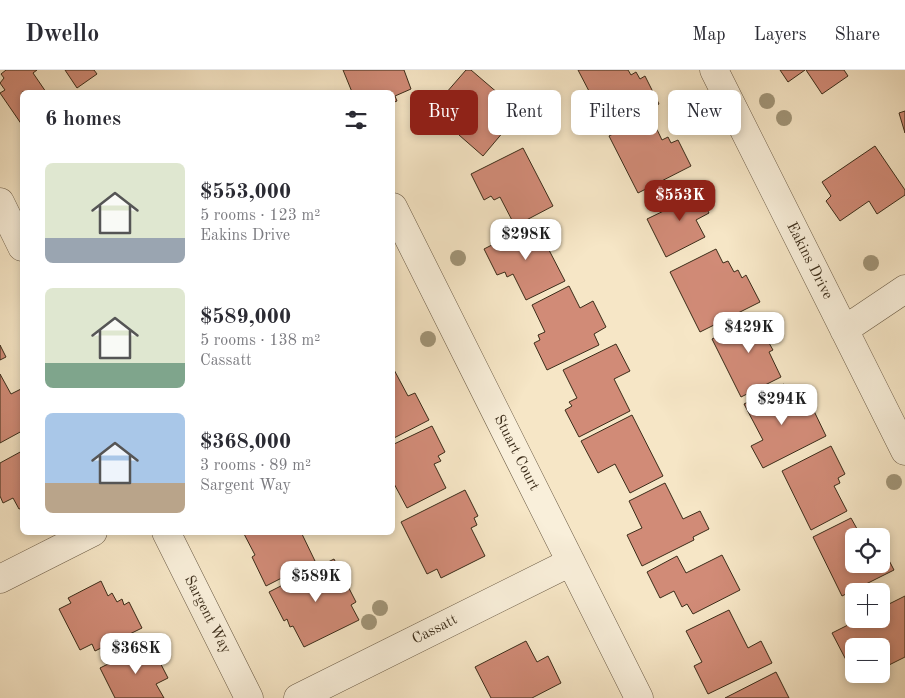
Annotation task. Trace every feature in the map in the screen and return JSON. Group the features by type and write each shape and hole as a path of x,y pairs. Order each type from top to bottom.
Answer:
{"street":[{"name":"Eakins Drive","path":"714,70 905,451"},
{"path":"0,202 20,243"},
{"name":"Stuart Court","path":"395,211 639,698"},
{"path":"844,330 905,289"},
{"path":"0,579 87,535"},
{"name":"Sargent Way","path":"168,535 249,698"},
{"name":"Cassatt","path":"298,698 571,562"}],"building":[{"path":"6,70 37,70 33,73 45,90 20,90 20,122 0,93 5,90 0,83 4,78 1,74"},
{"path":"65,70 94,70 97,74 77,88"},
{"path":"343,70 404,70 411,89 395,96 395,90 351,90"},
{"path":"466,70 471,70 494,90 488,90 488,135 501,135 483,156 459,135 478,135 478,90 449,90"},
{"path":"578,70 628,70 631,75 636,72 640,79 645,76 652,90 588,90"},
{"path":"780,70 805,70 788,82"},
{"path":"806,70 844,70 848,76 822,94"},
{"path":"905,111 905,133 899,113"},
{"path":"658,132 662,140 668,137 671,143 678,140 691,166 638,193 609,136 658,135"},
{"path":"875,146 905,190 905,195 877,214 869,201 840,221 826,201 831,196 822,182"},
{"path":"523,148 553,206 515,226 500,197 494,200 491,196 484,200 471,174"},
{"path":"694,184 709,213 696,220 705,237 666,257 647,219 674,206 670,197"},
{"path":"535,223 565,281 526,300 513,274 507,277 505,272 497,275 484,249"},
{"path":"716,249 723,263 728,261 734,272 738,270 742,278 746,275 760,302 700,332 670,272"},
{"path":"569,286 580,308 593,301 606,327 594,334 599,345 547,370 534,343 540,340 538,335 545,332 532,305"},
{"path":"764,313 777,339 769,343 773,350 769,352 781,377 741,397 712,339"},
{"path":"616,344 630,371 614,379 630,411 579,437 565,410 572,406 569,402 577,398 563,370"},
{"path":"0,345 6,357 0,360"},
{"path":"395,372 408,396 415,393 429,420 395,437"},
{"path":"0,374 11,394 20,390 20,432 0,443"},
{"path":"784,384 796,409 802,406 805,413 813,409 826,436 763,468 751,446 763,440 744,404"},
{"path":"632,415 663,476 630,493 615,464 598,473 581,441"},
{"path":"432,426 445,452 438,456 441,461 434,464 446,488 407,508 395,486 395,444"},
{"path":"831,446 845,474 838,478 840,483 834,486 847,511 811,530 782,471"},
{"path":"20,452 20,509 13,498 3,503 0,496 0,463"},
{"path":"665,483 683,519 700,511 709,529 693,537 694,540 642,566 627,535 642,528 629,501"},
{"path":"465,490 478,516 474,518 477,525 471,528 485,556 441,578 437,569 427,574 401,522"},
{"path":"851,518 857,528 845,528 845,573 888,573 868,583 845,583 845,594 842,596 813,537"},
{"path":"245,535 302,535 315,561 266,586 252,557 255,555"},
{"path":"722,555 740,590 693,614 687,604 682,607 674,591 660,598 647,572 677,556 686,573"},
{"path":"334,559 356,602 351,605 359,620 304,647 293,626 290,627 287,619 284,621 269,592"},
{"path":"890,562 894,570 890,572"},
{"path":"101,581 108,596 112,593 117,602 122,599 124,605 129,602 142,628 95,651 92,644 80,650 59,609 71,603 68,598"},
{"path":"905,596 905,657 890,664 890,638 845,638 845,658 832,633 845,626 890,628 890,604"},
{"path":"729,610 748,648 761,641 772,663 708,694 694,666 702,662 686,631"},
{"path":"526,641 537,662 548,656 561,683 532,698 491,698 475,667"},
{"path":"150,643 168,678 156,684 164,698 115,698 100,668"},
{"path":"776,672 789,698 725,698"}]}
